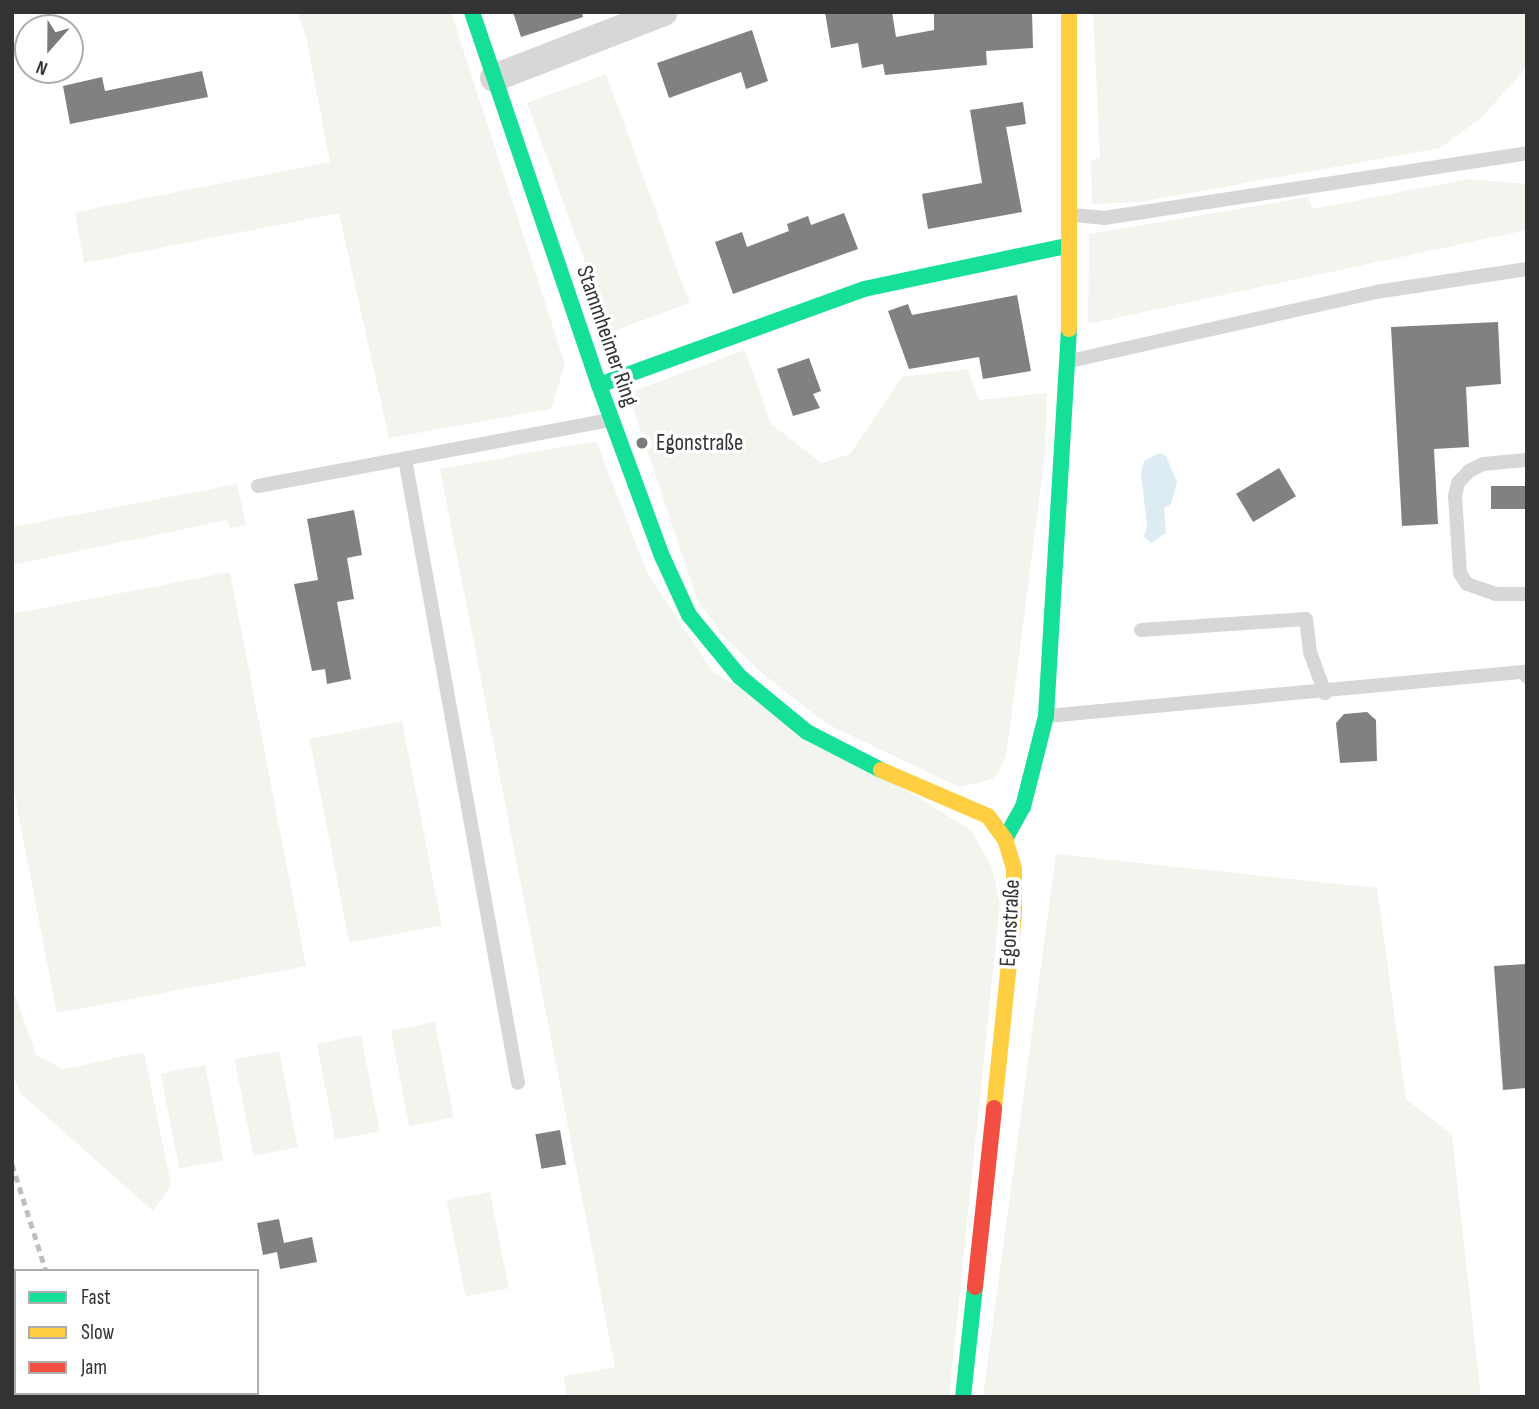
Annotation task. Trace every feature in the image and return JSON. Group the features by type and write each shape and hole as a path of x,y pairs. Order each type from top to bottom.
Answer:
{"street":[{"name":"Stammheimer Ring","path":"471,12 599,385 662,556 689,615 740,677 807,732 841,752 956,799 988,816 1005,839"},
{"path":"494,78 664,12"},
{"path":"1005,839 1028,793 1046,716 1069,361 1069,12"},
{"path":"599,385 864,289 1067,246"},
{"name":"Egonstraße","path":"963,1397 1014,915 1014,869 1005,839"}],"lane":[{"path":"1067,214 1104,218 1527,153"},
{"path":"1069,361 1376,292 1527,269"},
{"path":"258,486 612,419"},
{"path":"405,459 518,1083"},
{"path":"1527,460 1483,464 1469,471 1458,483 1455,496 1460,573 1468,584 1496,594 1527,594"},
{"path":"1141,630 1306,619 1310,652 1325,693"},
{"path":"1046,716 1525,673"}],"shaded area":[{"path":"297,12 451,12 565,364 551,409 389,438 339,213 84,263 75,212 330,162 306,36"},
{"path":"1093,12 1527,12 1527,67 1482,117 1440,148 1141,202 1092,204 1091,160 1100,158"},
{"path":"606,74 689,303 611,332 527,103"},
{"path":"1469,179 1527,184 1527,230 1088,324 1089,234 1309,197 1312,209"},
{"path":"745,350 771,424 822,463 850,454 902,377 967,369 979,400 1047,393 1045,454 1006,757 994,779 959,787 827,724 763,674 722,635 697,599 628,393"},
{"path":"596,441 648,574 712,671 971,830 991,865 1000,904 949,1397 567,1397 564,1376 615,1367 440,469"},
{"path":"1159,453 1166,456 1177,482 1171,504 1164,508 1166,533 1151,543 1144,536 1147,526 1141,473 1144,461"},
{"path":"237,484 246,525 230,528 227,520 12,565 12,527"},
{"path":"230,572 306,966 57,1013 12,782 12,614"},
{"path":"402,721 442,925 349,943 310,739"},
{"path":"1056,854 1377,888 1406,1099 1452,1135 1481,1397 983,1397"},
{"path":"12,986 36,1055 63,1069 144,1052 171,1185 153,1211 20,1093 12,1073"},
{"path":"435,1022 454,1117 409,1126 391,1031"},
{"path":"361,1035 380,1131 336,1140 317,1044"},
{"path":"279,1051 298,1147 254,1156 235,1060"},
{"path":"205,1065 224,1160 179,1169 161,1074"},
{"path":"490,1192 509,1288 466,1297 447,1200"}],"building":[{"path":"513,12 582,12 583,17 521,37"},
{"path":"825,12 892,12 896,37 934,30 934,12 1032,12 1033,48 986,51 987,65 885,75 883,64 862,68 858,43 831,48"},
{"path":"752,30 768,81 746,89 741,72 669,98 657,63"},
{"path":"202,71 208,97 70,124 63,86 84,84 84,81 102,77 105,91"},
{"path":"1023,102 1026,124 1006,127 1022,212 928,229 922,194 982,183 970,110"},
{"path":"844,213 858,249 733,294 715,242 742,232 747,247 789,231 787,224 808,216 811,225"},
{"path":"1017,295 1031,371 983,379 979,357 909,369 888,311 908,304 912,315"},
{"path":"1498,322 1501,384 1466,387 1469,447 1434,449 1438,524 1402,526 1391,327"},
{"path":"809,358 821,391 813,394 820,408 793,416 777,369"},
{"path":"1279,468 1296,496 1253,522 1236,494"},
{"path":"1491,486 1527,486 1527,509 1491,509"},
{"path":"354,510 362,555 347,558 354,599 337,602 351,679 327,684 325,669 312,671 294,584 318,580 307,519"},
{"path":"1367,712 1376,720 1377,761 1340,763 1336,723 1344,714"},
{"path":"1527,964 1527,1088 1503,1090 1494,966"},
{"path":"560,1130 566,1164 541,1169 535,1134"},
{"path":"279,1219 284,1243 312,1237 317,1262 280,1269 277,1252 263,1255 257,1223"}],"railway":[{"path":"12,1164 45,1269"}],"traffic: fast":[{"path":"472,12 599,385 662,556 689,615 740,677 807,732 881,770"},
{"path":"599,385 864,289 1067,246"},
{"path":"1005,839 1023,807 1046,716 1069,329"},
{"path":"963,1397 975,1287"}],"traffic: slow":[{"path":"1069,12 1069,329"},
{"path":"881,770 988,816 1005,839 1014,869 1014,915 994,1108"}],"traffic: jam":[{"path":"975,1287 994,1108"}],"place":[{"name":"Egonstraße","path":"642,443"}]}
